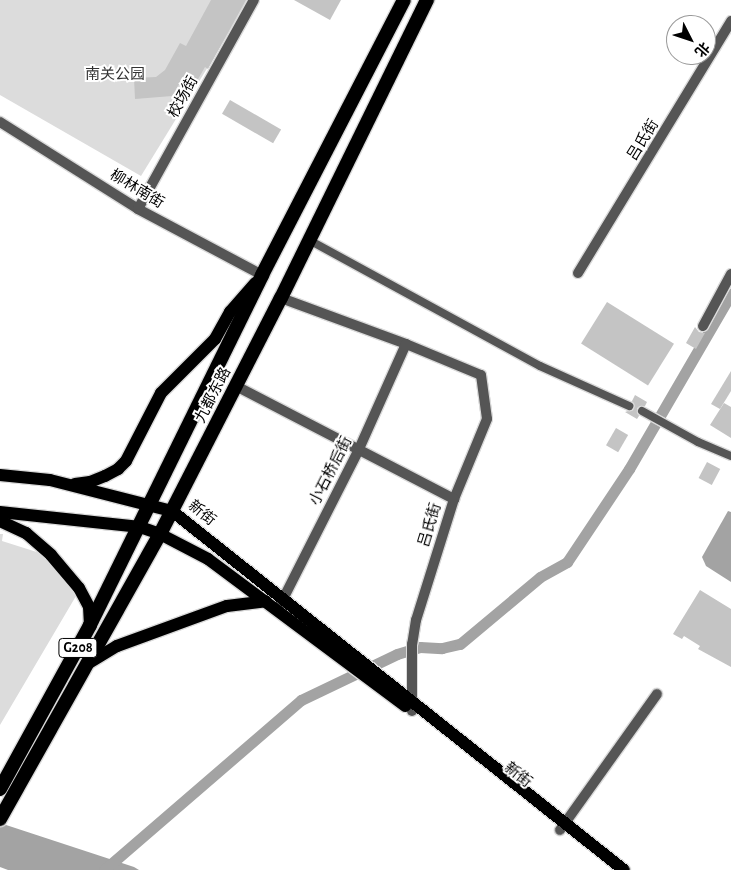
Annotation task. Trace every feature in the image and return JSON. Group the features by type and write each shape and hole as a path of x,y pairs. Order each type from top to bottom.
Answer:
{"highway":[{"name":"九都东路","path":"0,789 4,774 90,625 140,527 148,504 262,275 404,0"},
{"name":"九都东路","path":"0,819 160,534 281,298 427,0"}],"main road":[{"path":"70,485 90,482 118,469 131,453 161,393 215,339 230,312 262,275"},
{"name":"新街","path":"0,475 50,480 172,510 280,604 412,706 563,827 611,870"},
{"name":"新街","path":"0,512 140,527 160,534 208,559 266,601 280,604"},
{"path":"0,521 26,533 51,555 79,588 89,607 90,625"},
{"path":"87,664 117,646 227,606 266,601"},
{"path":"563,827 624,870"}],"street":[{"name":"校场街","path":"138,209 254,0"},
{"name":"吕氏街","path":"578,273 731,21"},
{"name":"柳林南街","path":"0,122 138,209 262,275"},
{"path":"309,240 540,366 629,406"},
{"path":"702,326 731,274"},
{"path":"281,298 406,344"},
{"name":"吕氏街","path":"406,344 481,375 487,419 454,499 416,620 412,644 412,706"},
{"name":"小石桥后街","path":"280,604 359,449 406,344"},
{"path":"236,386 454,499"},
{"path":"642,411 731,456"},
{"path":"563,827 657,694"}],"green space":[{"name":"南关公园","path":"0,0 249,0 141,176 0,95"},
{"path":"0,534 3,534 2,541 43,554 76,596 0,725"}],"shaded area":[{"path":"728,511 731,512 731,582 706,566 702,557"},
{"path":"0,823 139,870 8,870 0,867"}],"building":[{"path":"211,0 246,0 208,69 205,67 193,88 181,81 172,96 135,99 134,78 156,77 165,70 180,43 186,46"},
{"path":"294,0 341,0 330,20"},
{"path":"230,100 281,130 273,143 222,114"},
{"path":"607,302 674,344 648,385 581,344"},
{"path":"695,327 699,332 705,333 696,349 686,343"},
{"path":"731,371 731,391 720,409 711,404"},
{"path":"635,395 647,402 645,406 637,408 639,416 637,419 625,412 634,409 632,401"},
{"path":"724,403 731,407 731,438 710,425"},
{"path":"616,428 628,435 618,452 606,445"},
{"path":"707,462 720,469 712,485 699,478"},
{"path":"700,590 731,609 731,667 698,649 700,646 684,636 682,639 673,634"}],"waterway":[{"path":"104,870 301,700 397,654 420,647 442,648 460,644 540,577 567,562 629,469 731,294"}]}
